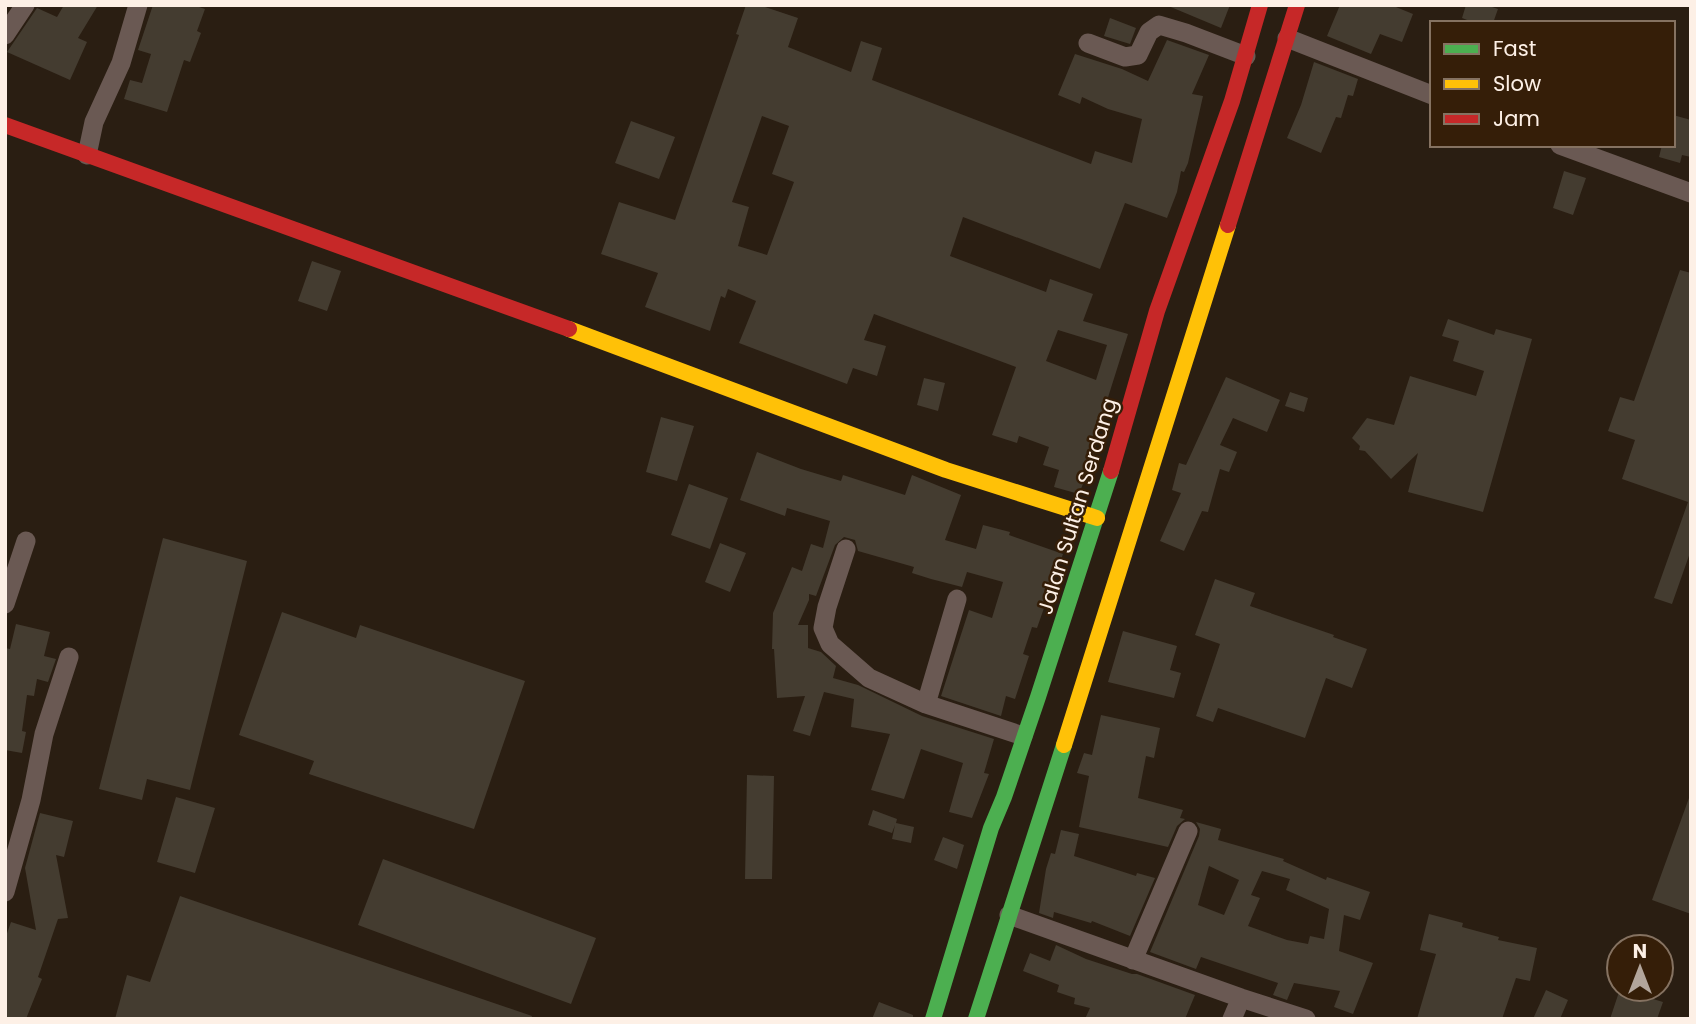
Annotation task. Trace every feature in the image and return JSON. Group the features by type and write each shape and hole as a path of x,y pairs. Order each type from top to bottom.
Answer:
{"main road":[{"name":"Jalan Sultan Serdang","path":"933,1019 991,828 1004,797 1097,518 1157,312 1246,56 1259,5"},
{"path":"976,1019 1109,606 1297,5"},
{"path":"5,125 497,302 921,461 1097,518"}],"street":[{"path":"5,36 26,5"},
{"path":"87,155 94,122 121,63 138,5"},
{"path":"1087,43 1132,57 1138,55 1149,32 1159,25 1246,56"},
{"path":"1287,38 1430,94"},
{"path":"1565,147 1691,193"},
{"path":"5,604 26,541"},
{"path":"846,549 827,607 824,633 830,644 869,678 926,704 1023,736"},
{"path":"926,704 957,599"},
{"path":"5,892 31,800 44,734 69,657"},
{"path":"1133,960 1188,831"},
{"path":"1009,915 1306,1019"},
{"path":"1232,1019 1241,998"}],"building":[{"path":"64,5 98,5 78,38 87,42 70,80 7,52 37,8 57,17"},
{"path":"153,5 193,5 205,9 197,31 201,33 190,62 184,60 167,112 124,99 130,80 142,83 151,54 138,50"},
{"path":"746,5 759,5 798,18 788,47 851,72 861,41 882,48 872,80 1091,164 1095,151 1132,163 1142,119 1108,109 1082,97 1080,104 1058,95 1075,54 1122,69 1148,81 1167,40 1209,55 1192,94 1203,96 1188,163 1184,172 1181,171 1177,192 1167,218 1125,203 1100,269 963,217 950,256 1046,292 1050,279 1093,294 1083,321 1128,334 1093,445 1096,446 1090,466 1079,494 1054,487 1059,470 1043,465 1049,447 1019,436 1017,443 992,435 1016,367 874,314 864,340 886,346 877,376 853,368 847,384 739,343 756,301 728,289 725,298 721,296 710,331 645,307 658,273 601,254 619,202 675,220 739,35 736,34","holes":["762,116 789,126 772,174 794,182 767,255 738,246 749,207 732,202","1058,330 1107,345 1096,380 1046,361"]},
{"path":"1166,5 1230,5 1221,28"},
{"path":"1340,5 1391,5 1413,14 1402,42 1380,34 1371,54 1327,36"},
{"path":"1466,5 1486,5 1498,9 1494,21 1470,21 1462,18"},
{"path":"1110,18 1136,28 1130,44 1104,36"},
{"path":"1314,62 1358,79 1353,96 1348,95 1341,118 1336,117 1321,153 1287,138 1301,105"},
{"path":"1675,116 1691,120 1691,157 1682,155 1680,163 1659,157 1662,147 1675,147"},
{"path":"631,121 675,137 659,179 615,163"},
{"path":"1564,171 1586,178 1573,215 1553,208"},
{"path":"312,261 341,271 327,311 298,301"},
{"path":"1680,270 1691,273 1691,550 1672,604 1654,598 1688,502 1622,479 1635,440 1608,431 1620,397 1634,401"},
{"path":"1448,319 1494,335 1496,329 1532,339 1483,512 1408,492 1418,453 1391,479 1365,451 1359,450 1360,446 1352,438 1367,418 1394,425 1410,376 1476,396 1484,371 1453,361 1459,341 1442,336"},
{"path":"1226,377 1280,400 1267,432 1233,418 1220,445 1237,452 1229,472 1220,469 1208,512 1202,511 1184,551 1160,541 1181,493 1172,490 1179,463 1186,465"},
{"path":"924,378 945,383 938,411 917,405"},
{"path":"1290,392 1308,398 1304,412 1285,406"},
{"path":"661,417 694,426 677,481 646,472"},
{"path":"757,452 841,481 843,475 905,495 912,475 961,495 945,540 976,549 983,525 1010,532 1009,535 1063,554 1037,628 1032,627 1023,654 1029,656 1015,699 1006,696 1001,716 941,696 969,610 992,618 1003,582 967,572 962,587 931,579 912,573 914,567 858,551 855,540 844,537 835,545 816,596 809,594 798,625 808,625 808,648 821,652 836,666 833,678 858,685 922,716 994,739 984,773 989,774 972,818 949,812 963,763 921,749 904,799 871,790 890,734 851,727 854,699 824,692 810,736 793,731 805,696 777,698 772,649 773,613 792,567 802,571 811,544 823,548 830,521 787,508 785,516 740,500"},
{"path":"689,484 728,498 710,549 671,535"},
{"path":"163,538 247,561 190,790 147,779 142,800 99,789"},
{"path":"720,543 746,553 730,592 705,582"},
{"path":"1215,579 1255,593 1250,606 1367,649 1352,688 1326,678 1305,738 1218,708 1213,722 1196,716 1220,644 1195,635"},
{"path":"282,612 356,638 360,625 525,681 474,829 309,774 314,761 239,735"},
{"path":"16,624 50,632 44,656 56,659 48,682 37,679 34,696 27,695 22,731 26,732 22,753 5,750 5,648 10,649"},
{"path":"1123,631 1177,646 1170,670 1181,673 1174,698 1108,682"},
{"path":"1101,715 1160,728 1154,758 1146,756 1138,798 1183,810 1180,818 1185,819 1177,826 1168,847 1079,827 1089,776 1077,773 1084,753 1092,755"},
{"path":"747,775 774,776 772,879 745,879"},
{"path":"176,797 215,808 195,873 157,862"},
{"path":"1691,798 1691,914 1652,900"},
{"path":"873,810 897,819 896,823 914,827 911,843 892,839 895,825 892,833 868,825"},
{"path":"40,813 73,821 64,857 56,855 68,918 58,919 38,977 42,979 26,1019 5,1019 5,939 11,922 36,930 25,868"},
{"path":"1196,822 1221,829 1218,840 1284,859 1283,861 1326,880 1327,877 1370,892 1360,920 1344,915 1339,951 1373,963 1353,1014 1334,1007 1340,991 1294,983 1287,1000 1273,995 1278,983 1201,957 1196,969 1150,952 1200,829","holes":["1209,866 1239,880 1224,915 1198,905","1262,871 1290,879 1286,890 1329,909 1324,939 1310,936 1308,944 1287,940 1248,926 1260,898 1251,895"]},
{"path":"1061,830 1079,834 1074,856 1136,876 1137,873 1155,878 1130,936 1092,921 1091,923 1054,912 1053,918 1039,913 1046,869 1051,853 1055,854"},
{"path":"943,837 964,845 957,869 934,860"},
{"path":"383,859 596,938 571,1004 358,925"},
{"path":"180,896 532,1016 531,1019 115,1019 127,975 150,982"},
{"path":"1429,914 1463,923 1462,927 1499,937 1498,940 1537,948 1530,981 1516,978 1502,1019 1417,1019 1436,954 1420,950"},
{"path":"1056,945 1086,959 1195,995 1185,1019 1085,1019 1090,1008 1074,1004 1075,998 1057,992 1059,985 1023,971 1030,953 1050,961"},
{"path":"1546,990 1568,1000 1560,1019 1533,1019"},
{"path":"879,1002 913,1015 913,1019 872,1019"},
{"path":"1615,1003 1663,1003 1657,1019 1610,1019"}],"traffic: fast":[{"path":"933,1019 991,828 1038,697 1111,471"},
{"path":"976,1019 1064,745"}],"traffic: slow":[{"path":"1064,745 1228,225"},
{"path":"569,329 946,470 1097,518"}],"traffic: jam":[{"path":"1111,471 1157,311 1232,101 1260,5"},
{"path":"1228,225 1297,5"},
{"path":"5,125 569,329"}]}
